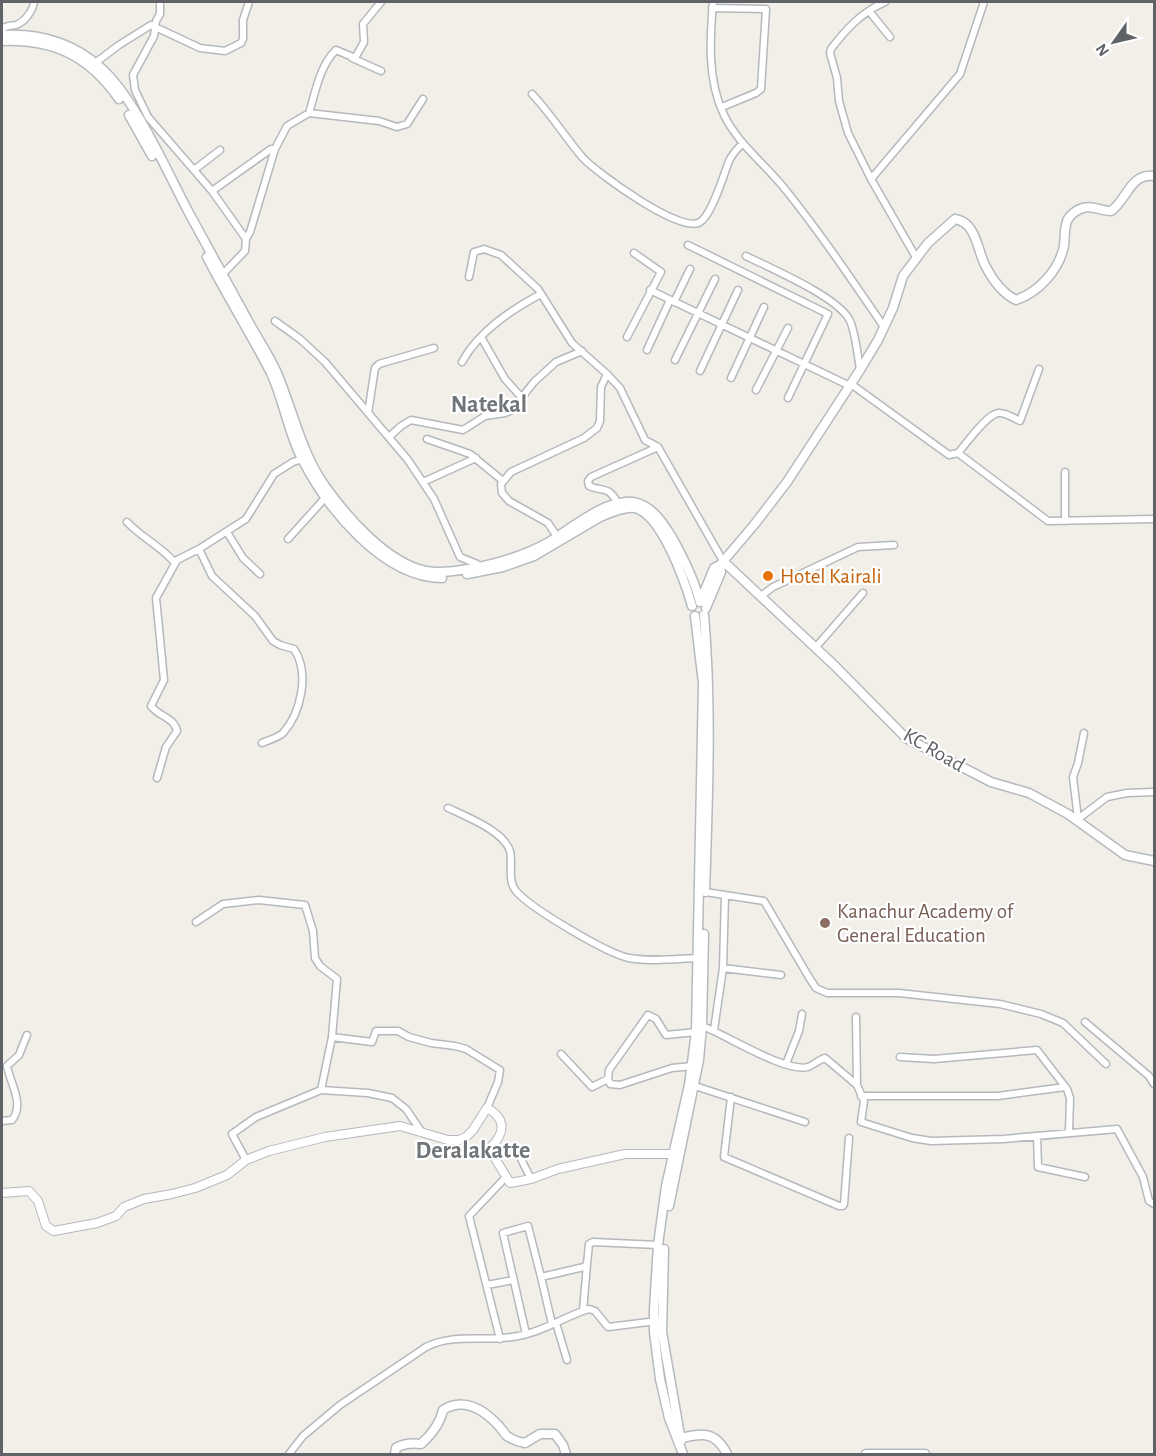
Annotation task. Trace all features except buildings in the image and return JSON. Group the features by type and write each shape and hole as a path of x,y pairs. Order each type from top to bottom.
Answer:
{"main road":[{"path":"2,35 28,35 58,42 78,51 95,63 118,87 134,111 220,277"},
{"path":"2,41 28,41 58,48 85,62 104,78 126,110 275,369 305,458 325,498 361,537 397,566 419,576 435,578 480,569 522,555 611,512 630,508 638,509 648,516 661,534 683,579 701,608"},
{"path":"700,1008 698,958 701,909 705,892 703,683 695,616 700,617 714,568 754,525 787,482 860,370 893,308 903,276 928,243 944,228 955,219 963,220 970,227 986,266 1004,294 1016,300 1036,290 1051,274 1064,248 1068,219 1075,212 1083,208 1094,207 1111,211 1118,206 1130,186 1137,180 1150,175 1155,176"},
{"path":"305,458 344,512 372,539 400,560 415,568 437,572 480,569"},
{"path":"559,539 571,527 618,503 635,502 647,507 670,536 694,583 701,608 708,709 699,1029 695,1086 666,1186 658,1245 657,1321 660,1379 669,1418 680,1441 683,1455"},
{"path":"701,608 721,573 721,563"},
{"name":"KC Road","path":"721,563 816,647 906,738 991,782 1029,793 1078,819 1125,855 1155,861"},
{"path":"694,583 701,585 709,581"},
{"path":"657,1321 676,1154 699,1029"},
{"path":"395,1455 396,1448 406,1443 421,1444 436,1427 443,1410 451,1405 463,1404 479,1408 507,1436 516,1441 525,1443 540,1434 555,1434 566,1455"},
{"path":"680,1441 697,1434 715,1437 722,1443 727,1455"},
{"path":"866,1455 925,1455"}],"street":[{"path":"2,29 6,26 18,25 25,19 34,2"},
{"path":"160,2 160,14 154,36 133,75 135,90 148,117 212,192 242,236 246,238"},
{"path":"95,63 151,25 200,48 225,51 241,43 243,39 243,20 249,2"},
{"path":"356,58 364,42 363,24 381,2"},
{"path":"885,2 848,27 830,53 837,78 839,101 849,133 871,179 917,259"},
{"path":"871,179 960,75 984,2"},
{"path":"722,107 756,93 760,89 766,9 712,5 710,48 716,90 724,114 743,143 782,185 821,234 884,327"},
{"path":"869,11 890,37"},
{"path":"309,113 319,81 331,55 336,50 381,71"},
{"path":"532,94 549,111 583,157 601,175 630,195 675,220 694,224 700,222 724,179 730,158 743,143"},
{"path":"220,277 245,251 246,238 250,232 275,148 287,126 309,113 380,121 397,127 407,124 423,99"},
{"path":"212,192 275,148"},
{"path":"194,170 220,150"},
{"path":"687,244 826,312 828,317 788,398"},
{"path":"469,277 474,252 484,249 501,255 538,289 572,343 620,388 645,440 658,447 721,563"},
{"path":"627,337 661,272 634,253"},
{"path":"746,256 804,283 844,312 852,325 860,370"},
{"path":"647,350 690,269"},
{"path":"675,360 715,279"},
{"path":"700,371 738,290"},
{"path":"650,291 850,385 949,454 958,453 1048,521 1155,519"},
{"path":"462,362 471,347 514,308 541,294"},
{"path":"731,378 764,307"},
{"path":"275,321 300,339 325,362 408,459 434,499 460,557 475,562 480,569"},
{"path":"756,390 788,328"},
{"path":"481,337 505,379 522,398"},
{"path":"368,413 375,368 379,364 434,348"},
{"path":"389,437 411,420 463,430 485,416 505,414 512,410 534,382 556,362 582,351"},
{"path":"958,453 973,434 995,414 1001,413 1020,421 1039,369"},
{"path":"559,539 548,523 509,501 502,493 501,484 511,472 584,438 597,428 600,421 601,387 607,374"},
{"path":"427,439 470,454 503,481"},
{"path":"618,503 612,493 604,488 589,486 591,477 658,447"},
{"path":"128,522 137,533 166,551 175,563 246,519 274,474 305,458"},
{"path":"423,482 476,458"},
{"path":"1065,472 1065,521"},
{"path":"288,539 325,498"},
{"path":"227,532 243,558 260,574"},
{"path":"761,596 773,587 858,547 894,545"},
{"path":"199,549 212,576 255,615 273,641 294,649 298,656 302,687 299,709 282,735 262,743"},
{"path":"157,778 166,747 177,731 172,721 154,710 151,705 164,680 156,598 177,560"},
{"path":"816,647 863,594"},
{"path":"1084,733 1078,763 1072,777 1078,819 1107,797 1127,793 1155,792"},
{"path":"448,808 485,826 505,842 510,851 514,890 551,918 610,952 627,958 648,960 698,958"},
{"path":"705,892 764,901 810,979 820,990 835,993 899,993 976,1001 1041,1014 1063,1023 1106,1064"},
{"path":"714,1030 723,968 725,895"},
{"path":"196,922 223,904 259,900 305,905 313,931 315,958 320,966 337,979 332,1036 321,1090"},
{"path":"723,968 781,975"},
{"path":"786,1064 799,1031 802,1014"},
{"path":"693,1066 672,1068 620,1086 610,1084 608,1078 609,1070 648,1015 656,1019 666,1035 699,1029 714,1030 786,1064 801,1067 810,1067 819,1059 825,1058 857,1085"},
{"path":"856,1017 857,1085 864,1101 861,1122 912,1138 931,1141 1037,1136 1117,1129 1143,1177 1149,1202 1155,1204"},
{"path":"1085,1022 1149,1076 1155,1084"},
{"path":"2,1193 29,1191 38,1201 46,1226 54,1231 97,1223 116,1216 124,1207 144,1199 195,1188 227,1175 246,1160 269,1151 325,1137 400,1126 448,1140 459,1140 466,1137 487,1108 498,1082 500,1070 466,1049 431,1043 409,1037 398,1031 376,1030 372,1042 332,1036"},
{"path":"2,1121 12,1120 15,1116 17,1105 13,1082 7,1066 19,1055 27,1035"},
{"path":"900,1057 934,1059 1037,1050 1065,1087 1070,1098 1070,1132"},
{"path":"561,1054 592,1087 608,1078"},
{"path":"695,1086 805,1122"},
{"path":"861,1096 998,1096 1065,1087"},
{"path":"246,1160 232,1134 256,1117 321,1090 368,1093 392,1098 406,1109 421,1131"},
{"path":"731,1097 724,1157 839,1206 844,1204 849,1138"},
{"path":"487,1108 498,1114 501,1122 500,1137 492,1146 494,1155 510,1183 531,1179 558,1169 625,1154 676,1154"},
{"path":"1037,1136 1038,1167 1085,1177"},
{"path":"520,1157 531,1179"},
{"path":"500,1339 469,1216 506,1177"},
{"path":"526,1334 503,1233 528,1226 554,1323 567,1360"},
{"path":"583,1311 589,1244 593,1242 658,1245"},
{"path":"541,1277 579,1269 587,1264"},
{"path":"487,1285 513,1280"},
{"path":"289,1455 303,1436 327,1415 426,1347 448,1339 500,1339 526,1334 589,1309 596,1311 608,1326 657,1321"}],"place":[{"name":"Hotel Kairali","path":"768,576"},
{"name":"Kanachur Academy of General Education","path":"825,923"}],"district":[{"name":"Natekal","path":"489,405"},
{"name":"Deralakatte","path":"473,1151"}]}
